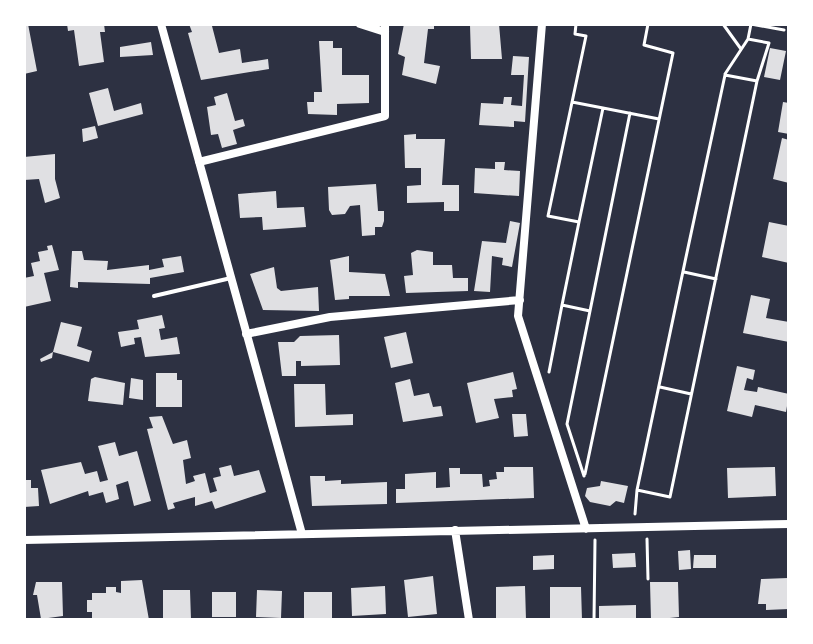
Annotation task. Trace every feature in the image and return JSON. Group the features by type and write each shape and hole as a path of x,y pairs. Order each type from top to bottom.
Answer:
{"street":[{"path":"161,24 302,534"},
{"path":"199,162 385,116 385,28 360,24"},
{"path":"542,24 518,316 591,529"},
{"path":"246,334 330,317 520,300"},
{"path":"24,540 789,524"},
{"path":"455,530 469,620"}],"lane":[{"path":"154,296 231,278"}],"path":[{"path":"576,24 575,34 586,36 548,216 579,222"},
{"path":"562,411 584,476 673,53 644,45 648,24"},
{"path":"723,24 741,49"},
{"path":"635,502 725,75 748,39 751,24 784,30"},
{"path":"637,490 670,497 757,81 769,43 748,39"},
{"path":"725,75 757,81"},
{"path":"572,102 659,119"},
{"path":"553,384 549,371 603,108"},
{"path":"567,424 630,113"},
{"path":"683,272 716,279"},
{"path":"562,305 590,311"},
{"path":"659,387 691,394"},
{"path":"646,528 648,579"},
{"path":"591,529 594,620"}],"building":[{"path":"24,24 28,24 37,71 24,74"},
{"path":"67,24 104,24 105,32 100,32 104,62 79,66 74,30 68,31"},
{"path":"189,24 212,26 219,53 240,49 242,63 268,59 269,69 201,80 188,33 192,32"},
{"path":"404,24 434,24 434,29 428,29 424,63 440,66 436,84 402,75 405,57 398,54"},
{"path":"499,24 502,59 471,59 470,25"},
{"path":"319,41 333,41 333,48 342,48 342,75 369,75 369,103 337,104 337,115 308,114 307,102 314,102 314,92 322,92"},
{"path":"151,42 153,55 120,57 120,47"},
{"path":"770,48 786,51 780,80 764,77"},
{"path":"513,56 529,57 525,122 514,121 514,127 479,125 481,103 503,104 504,97 512,97 511,105 522,106 524,75 511,75"},
{"path":"108,88 114,111 141,103 143,114 98,126 89,93"},
{"path":"227,93 235,121 243,119 245,126 233,130 237,144 222,148 218,134 211,135 207,107 216,105 214,97"},
{"path":"783,102 789,103 789,134 778,132"},
{"path":"95,126 98,138 83,142 82,129"},
{"path":"416,134 416,139 445,139 442,185 459,185 459,211 444,211 444,202 407,203 407,186 421,185 421,168 405,168 404,135"},
{"path":"782,138 789,140 789,183 773,179"},
{"path":"55,154 55,179 60,198 45,203 39,179 24,180 24,157"},
{"path":"495,162 505,162 504,170 520,171 519,196 474,193 475,168 495,169"},
{"path":"376,184 378,211 384,211 384,221 382,227 375,227 375,235 362,236 360,205 350,206 345,214 332,215 328,187"},
{"path":"276,191 277,208 304,207 306,227 263,230 262,217 240,218 238,194"},
{"path":"510,221 520,223 512,267 502,265 503,258 492,256 490,292 474,291 482,241 506,243"},
{"path":"769,222 789,226 789,263 762,257"},
{"path":"52,245 59,270 44,273 51,301 24,307 24,278 34,276 31,263 40,261 38,252 48,250 47,246"},
{"path":"417,250 433,252 433,265 452,265 453,278 468,278 468,291 406,293 404,276 413,275 411,253"},
{"path":"72,251 82,251 84,260 108,261 107,270 149,265 149,270 164,267 162,259 181,256 184,272 150,278 150,284 78,282 78,288 70,287"},
{"path":"349,256 349,272 385,274 390,296 349,296 349,299 335,300 330,260"},
{"path":"274,267 277,288 281,291 318,287 319,311 263,310 250,274"},
{"path":"751,295 770,299 766,318 789,322 789,342 743,333"},
{"path":"162,315 165,328 159,329 161,340 177,337 180,354 145,357 141,337 134,338 135,344 121,347 118,332 139,329 137,320"},
{"path":"61,322 82,327 77,346 92,351 89,362 53,352"},
{"path":"406,332 413,363 391,368 384,337"},
{"path":"339,335 340,365 301,366 301,361 296,361 296,376 282,376 278,342 294,342 300,336"},
{"path":"53,352 52,358 41,362 40,359"},
{"path":"737,366 755,370 753,380 747,378 744,390 757,392 758,387 789,394 786,412 755,405 752,417 727,411"},
{"path":"513,372 517,389 512,390 513,397 494,399 499,418 476,423 467,383"},
{"path":"156,373 177,373 177,380 182,380 182,407 156,407"},
{"path":"95,377 125,383 123,405 88,401 91,379"},
{"path":"131,378 143,380 143,400 129,398"},
{"path":"410,379 414,396 429,393 433,407 441,406 443,416 403,422 395,383"},
{"path":"294,384 325,384 326,415 353,414 353,425 295,427"},
{"path":"512,414 526,414 528,436 514,437"},
{"path":"162,416 173,444 187,440 191,458 183,460 186,484 195,481 193,476 205,473 210,493 217,491 213,478 221,476 219,468 231,465 234,476 259,470 266,492 215,509 212,501 195,506 195,497 173,503 175,508 168,510 147,429 153,428 149,417"},
{"path":"115,442 119,456 137,451 151,501 134,506 128,481 116,485 119,499 106,503 103,492 89,496 88,491 50,504 41,470 81,462 85,474 97,471 100,482 108,480 98,446"},
{"path":"504,467 533,467 534,498 396,503 396,489 405,489 405,474 436,472 436,488 450,487 449,468 460,468 460,474 482,474 483,487 490,486 489,480 497,479 496,472 504,472"},
{"path":"775,467 776,496 728,498 727,468"},
{"path":"310,476 325,476 325,481 341,480 341,484 387,482 387,504 312,506"},
{"path":"24,480 31,480 31,488 38,488 39,506 24,507"},
{"path":"601,481 628,486 624,503 616,501 610,506 590,502 585,496 587,488 600,486"},
{"path":"690,550 691,569 679,570 678,551"},
{"path":"635,553 636,567 613,568 612,554"},
{"path":"554,555 554,569 533,570 533,556"},
{"path":"694,555 716,555 716,568 693,568"},
{"path":"433,576 437,614 408,617 404,580"},
{"path":"788,578 789,609 766,610 766,604 758,604 761,579"},
{"path":"142,580 149,620 92,620 92,612 87,612 87,600 92,600 92,593 106,593 106,587 116,587 116,592 121,593 121,581"},
{"path":"36,582 62,582 63,616 41,619 37,595 33,595"},
{"path":"650,582 678,582 679,617 651,620"},
{"path":"385,586 386,614 352,616 351,588"},
{"path":"525,586 526,620 496,620 496,587"},
{"path":"550,587 581,587 582,620 550,620"},
{"path":"163,590 190,590 191,620 163,620"},
{"path":"257,590 282,591 281,618 256,617"},
{"path":"212,592 236,592 236,617 212,617"},
{"path":"304,592 332,592 332,620 304,620"},
{"path":"636,605 636,620 599,620 599,606"}]}
